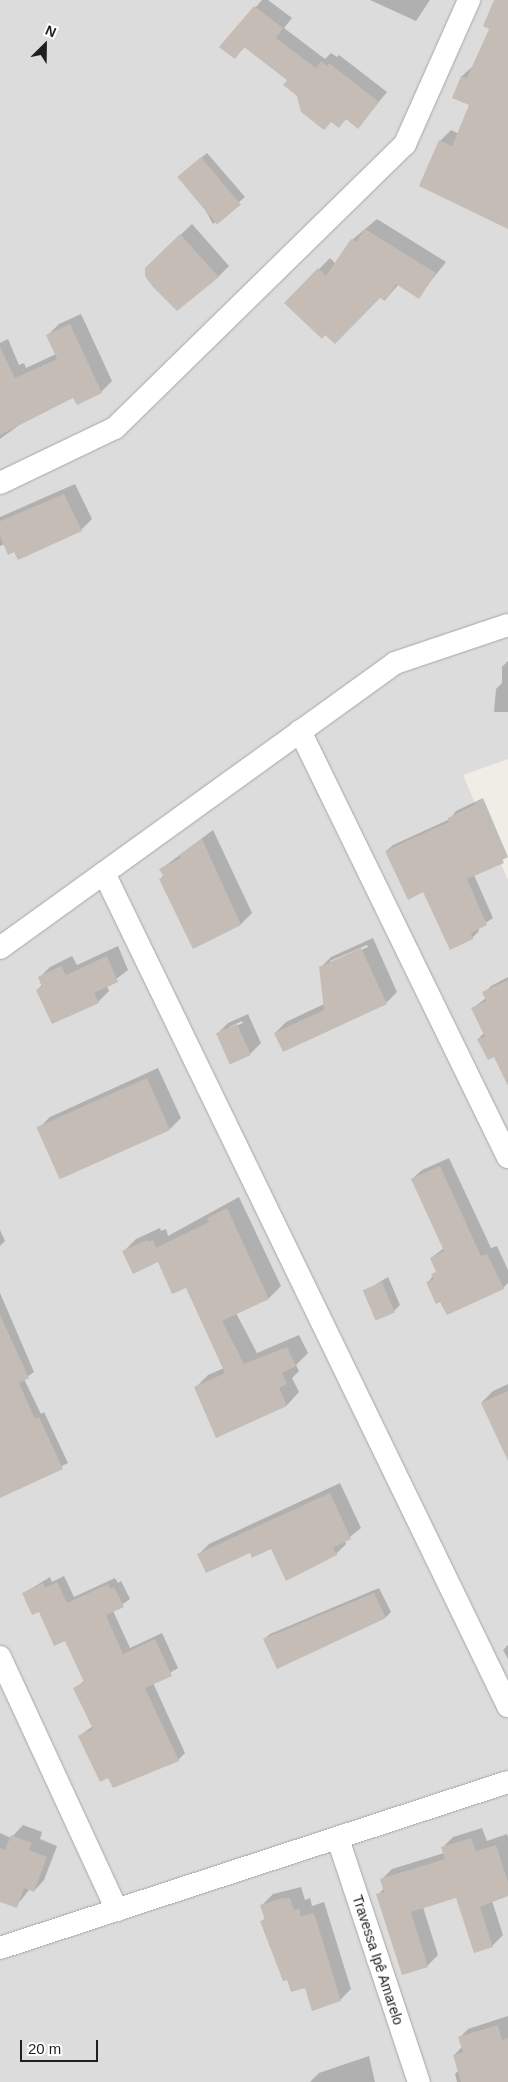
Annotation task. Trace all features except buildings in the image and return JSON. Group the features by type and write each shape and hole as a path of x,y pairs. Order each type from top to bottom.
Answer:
{"street":[{"path":"0,483 115,428 404,144 469,0"},
{"path":"0,948 395,663 508,626"},
{"path":"300,731 508,1157"},
{"path":"104,873 508,1706"},
{"path":"0,1657 117,1910"},
{"path":"0,1948 508,1782"},
{"name":"Travessa Ipê Amarelo","path":"338,1838 419,2082"}],"shaded area":[{"path":"0,0 508,0 508,759 463,775 508,880 508,2082 0,2082"}]}
